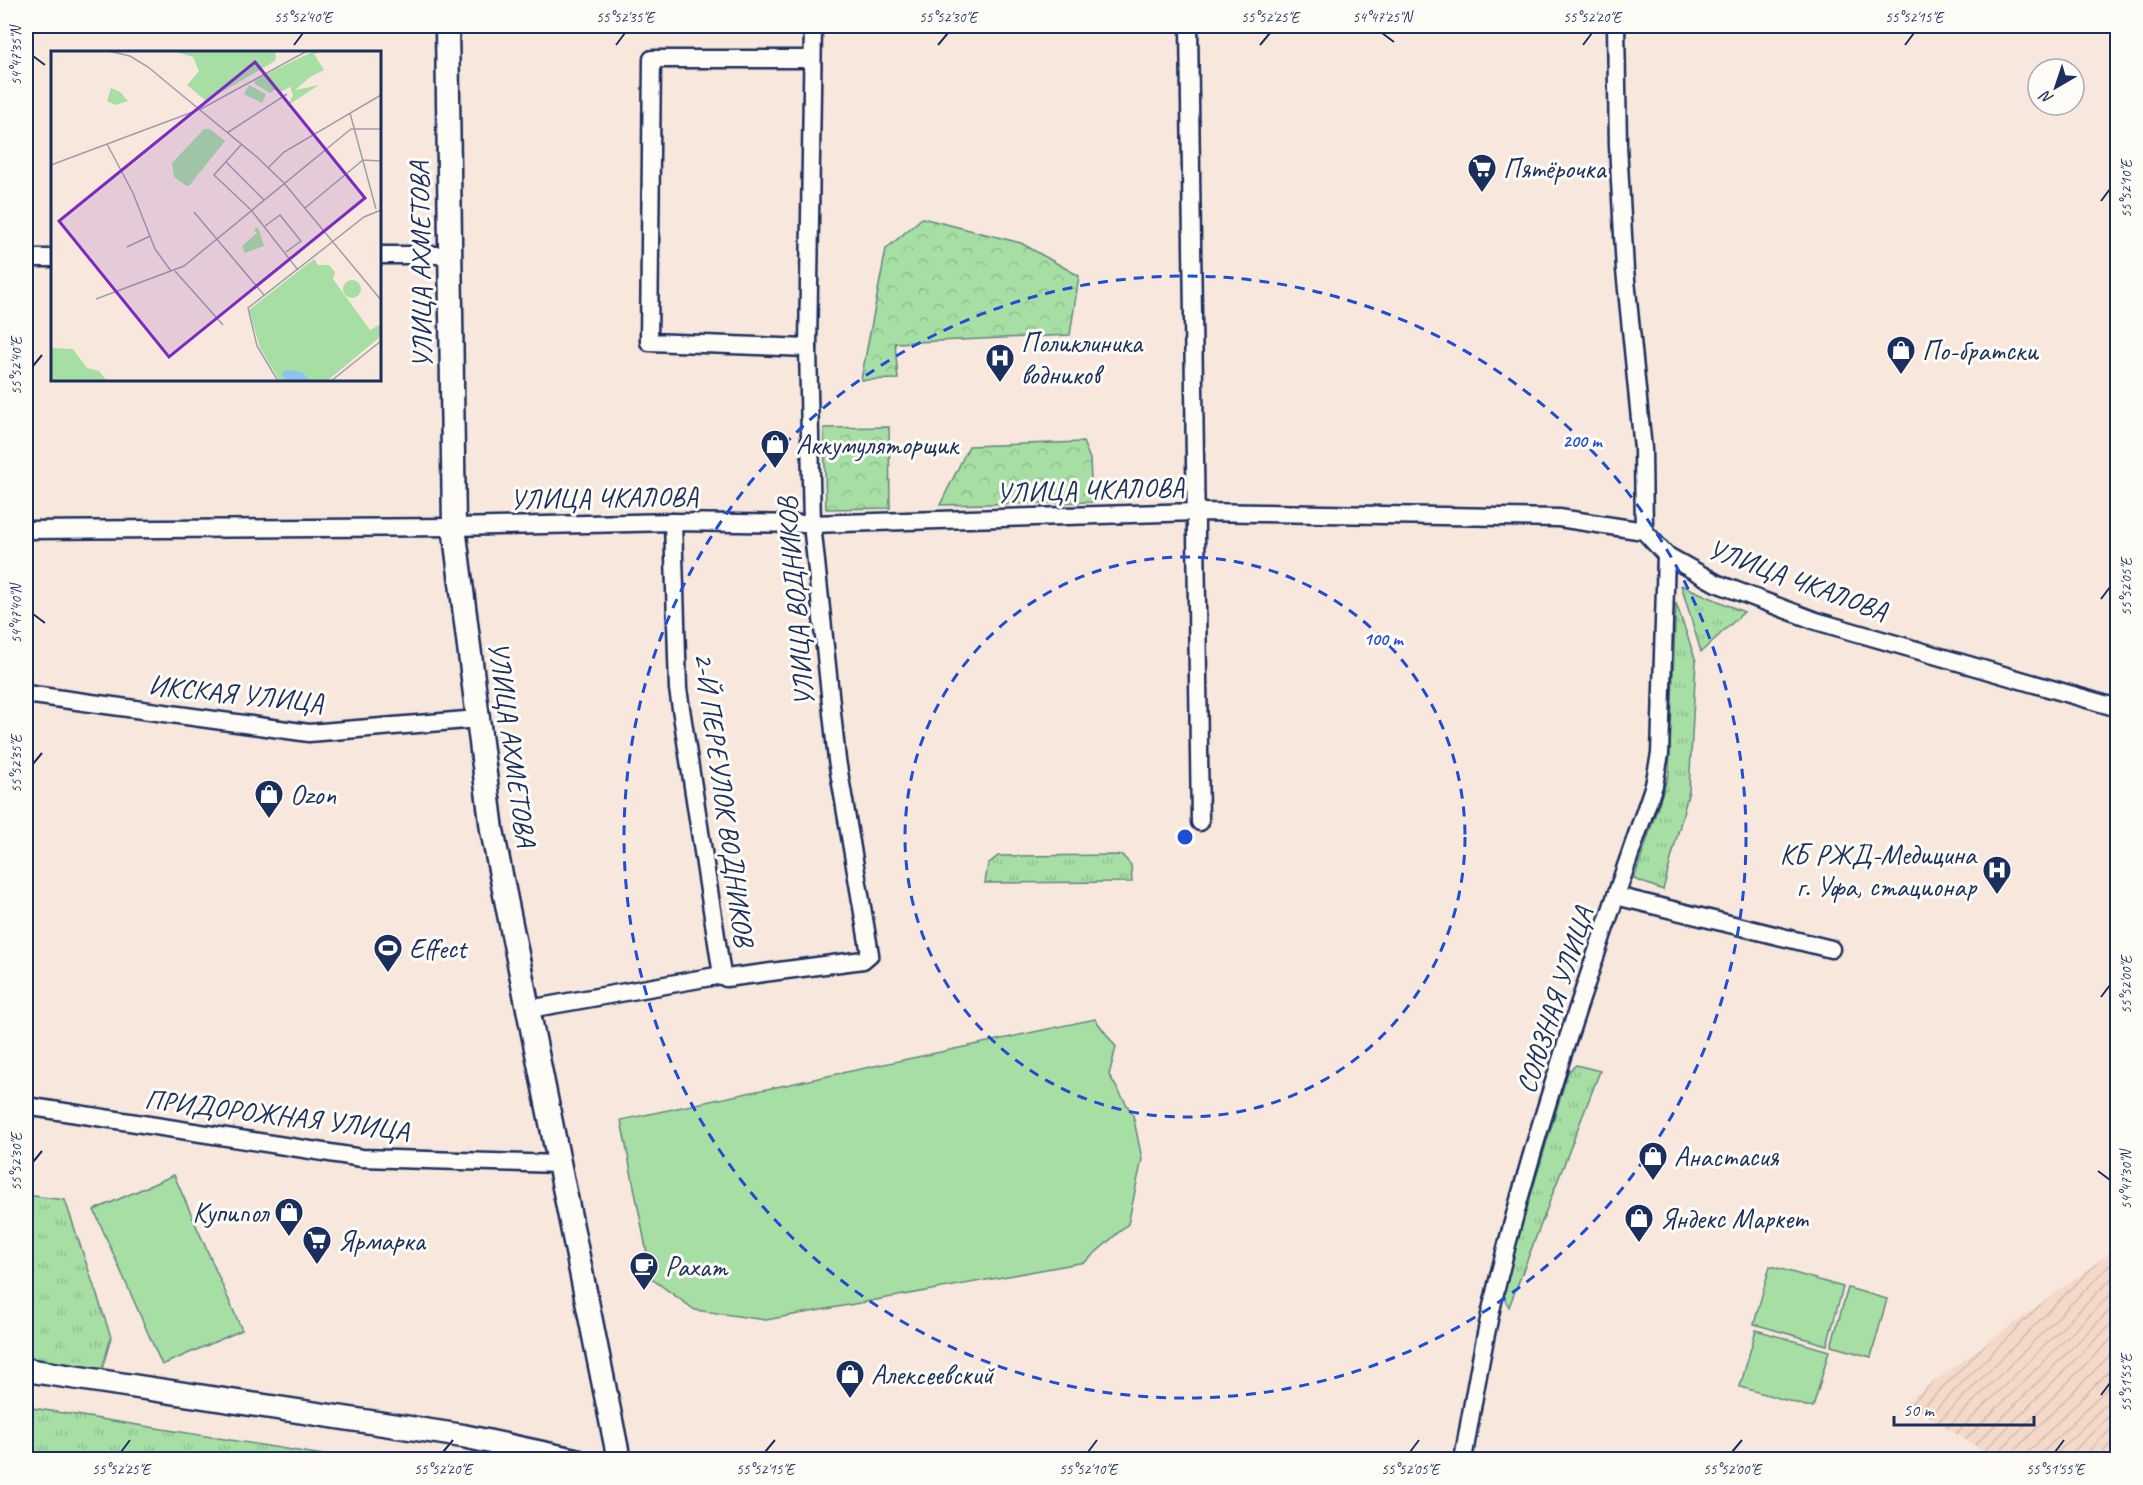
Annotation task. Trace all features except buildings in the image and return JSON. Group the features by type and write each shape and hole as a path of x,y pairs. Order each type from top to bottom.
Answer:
{"main road":[{"name":"УЛИЦА АХМЕТОВА","path":"447,26 454,527 492,830 620,1460"},
{"path":"26,1370 462,1436 575,1460"}],"street":[{"name":"УЛИЦА ВОДНИКОВ","path":"722,975 726,978 863,960 870,954 837,760 812,524 808,348 813,26"},
{"path":"1189,26 1200,822"},
{"path":"1616,26 1618,146 1626,270 1643,449 1644,531"},
{"path":"808,348 649,342 649,306 652,59 811,59"},
{"path":"381,255 449,255"},
{"path":"26,258 51,258"},
{"name":"УЛИЦА ЧКАЛОВА","path":"26,530 454,527 673,522 812,524 1196,512 1559,518 1644,531 1666,555 1716,583 1816,621 2118,708"},
{"name":"2-Й ПЕРЕУЛОК ВОДНИКОВ","path":"673,522 678,689 722,975"},
{"name":"СОЮЗНАЯ УЛИЦА","path":"1463,1460 1482,1353 1501,1269 1563,1051 1654,785 1660,754 1666,555"},
{"name":"ИКСКАЯ УЛИЦА","path":"26,694 309,733 478,718"},
{"path":"1616,896 1831,950"},
{"path":"529,1009 722,975"},
{"name":"ПРИДОРОЖНАЯ УЛИЦА","path":"26,1106 362,1158 559,1164"}],"shaded area":[{"path":"2117,1248 2117,1459 1996,1459 1906,1402"}],"green space":[{"path":"922,218 1021,243 1079,276 1070,335 895,343 898,379 861,380 886,249"},
{"path":"889,427 890,508 826,509 824,428"},
{"path":"1083,442 1090,459 1092,502 940,505 969,446"},
{"path":"1681,585 1744,612 1701,652"},
{"path":"1676,603 1696,661 1689,791 1663,890 1634,879 1669,773"},
{"path":"1122,855 1131,865 1132,882 985,883 988,864 998,856"},
{"path":"1095,1019 1116,1047 1109,1075 1133,1115 1142,1159 1128,1224 1085,1262 766,1320 695,1310 652,1279 621,1120"},
{"path":"1576,1065 1600,1071 1509,1307 1504,1297 1503,1287 1568,1072"},
{"path":"174,1175 242,1330 162,1365 94,1210"},
{"path":"26,1195 65,1200 111,1337 102,1370 26,1357"},
{"path":"1770,1266 1843,1287 1827,1345 1754,1324"},
{"path":"1848,1288 1887,1299 1871,1357 1831,1346"},
{"path":"1756,1330 1829,1351 1813,1408 1740,1387"},
{"path":"26,1407 348,1459 26,1459"}],"place":[{"name":"Пятёрочка","path":"1482,194"},
{"name":"По-братски","path":"1901,376"},
{"name":"Поликлиника водников","path":"1000,384"},
{"name":"Аккумуляторщик","path":"775,470"},
{"name":"Ozon","path":"269,820"},
{"name":"КБ РЖД-Медицина г. Уфа, стационар","path":"1997,896"},
{"name":"Effect","path":"388,974"},
{"name":"Анастасия","path":"1653,1182"},
{"name":"Купипол","path":"289,1238"},
{"name":"Яндекс Маркет","path":"1639,1244"},
{"name":"Ярмарка","path":"317,1266"},
{"name":"Рахат","path":"644,1292"},
{"name":"Алексеевский","path":"850,1400"}]}
